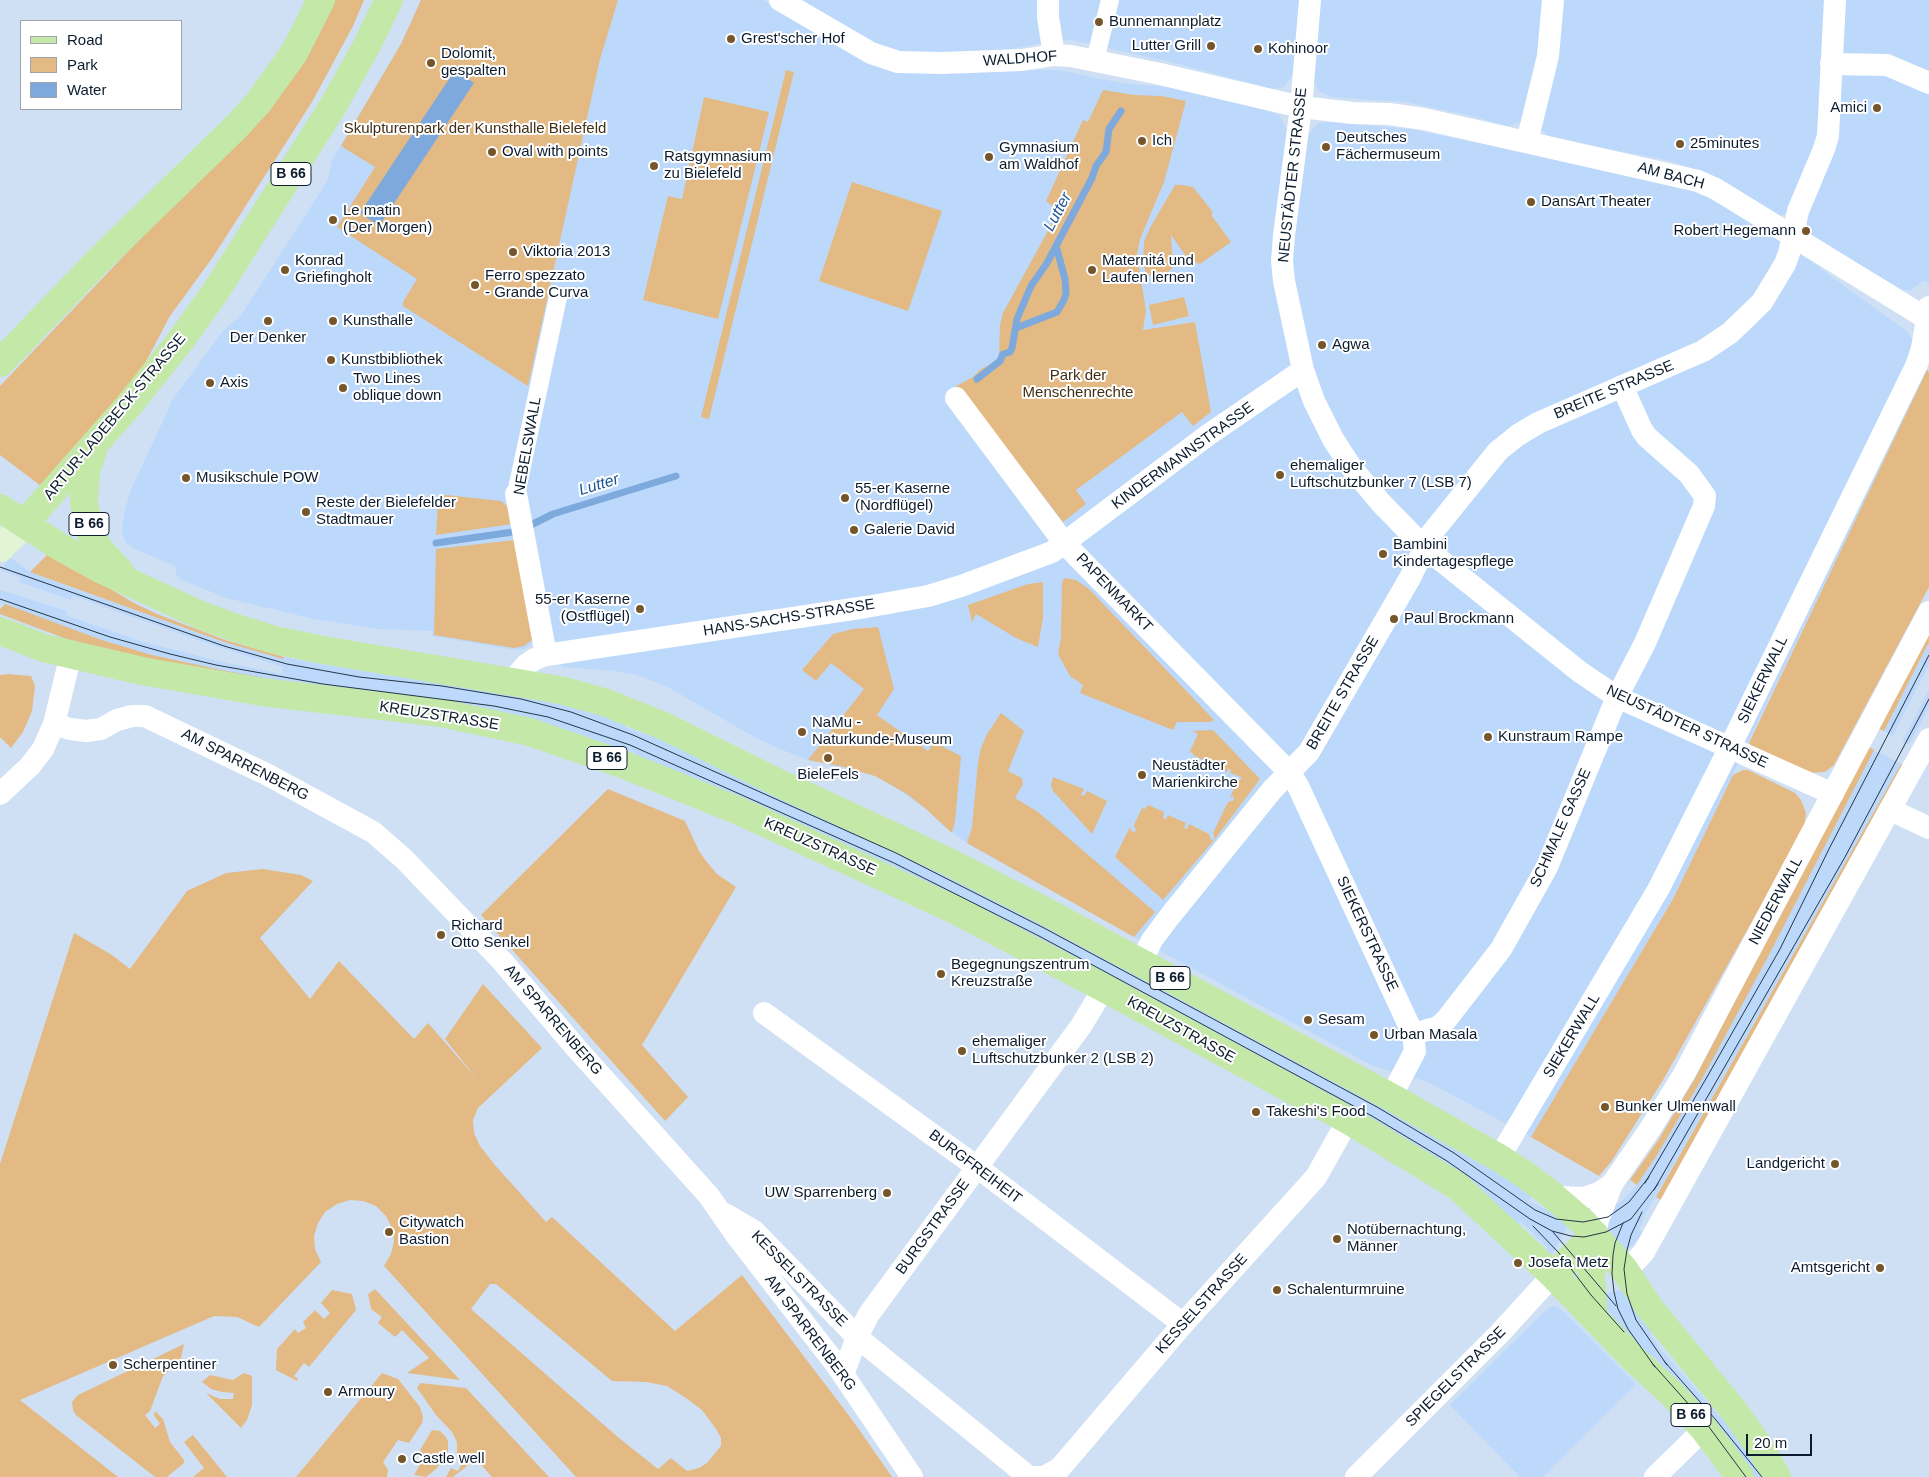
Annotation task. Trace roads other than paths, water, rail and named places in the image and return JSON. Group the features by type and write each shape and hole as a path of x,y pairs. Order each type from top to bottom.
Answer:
{"main road":[{"path":"0,363 100,259 258,103 294,53 321,0"},
{"name":"ARTUR-LADEBECK-STRASSE","path":"24,524 96,443 181,340 216,291 333,106 366,47 389,0"},
{"name":"B 66","path":"96,443 87,468 85,483 84,503 90,532 99,549 108,560 139,588"},
{"path":"0,508 24,524 0,548"},
{"name":"B 66","path":"24,524 100,569 139,588 203,616 275,640 389,662 512,681 581,695 679,732 783,785 949,862 1391,1097 1499,1158 1567,1207 1595,1235 1624,1269 1649,1307 1734,1412 1763,1452 1777,1477"},
{"name":"KREUZSTRASSE","path":"0,631 44,648 142,672 306,698 442,713 530,732 622,764 795,836 955,910 1348,1120 1457,1186 1553,1275"},
{"name":"B 66","path":"0,650 16,647 44,648"},
{"path":"1553,1275 1595,1235"},
{"path":"1594,1318 1591,1277 1595,1235"},
{"path":"1553,1275 1578,1278 1591,1277 1612,1274 1624,1269"},
{"name":"B 66","path":"1553,1275 1635,1360 1672,1394 1704,1429 1740,1477"}],"street":[{"path":"1048,0 1048,17 1054,55"},
{"path":"1095,60 1110,0"},
{"name":"NEUSTÄDTER STRASSE","path":"1310,0 1301,107 1282,261 1284,281 1303,370 1314,401 1333,439 1350,467 1380,503 1424,547 1580,672 1617,697 1833,794"},
{"path":"1527,142 1548,56 1553,0"},
{"name":"BREITE STRASSE","path":"1140,962 1152,940 1170,916 1272,790 1309,752 1410,578 1436,524 1498,451 1518,434 1538,423 1704,350 1730,334 1762,302 1785,264 1798,211 1828,136 1835,0"},
{"name":"WALDHOF","path":"787,2 871,53 898,62 942,64 1022,60 1054,55 1095,60 1301,107"},
{"path":"1831,64 1887,65 1929,83"},
{"name":"AM BACH","path":"1301,107 1353,113 1406,116 1698,181 1716,188 1793,237 1928,316"},
{"name":"NEBELSWALL","path":"546,655 516,494 558,297"},
{"name":"SIEKERWALL","path":"1499,1158 1650,905 1730,749 1917,364 1928,316"},
{"name":"KINDERMANNSTRASSE","path":"1066,544 1208,435 1303,370"},
{"name":"SCHMALE GASSE","path":"1413,1034 1438,1027 1446,1020 1506,941 1547,867 1617,697 1645,643 1704,506 1704,496 1689,474 1647,437 1622,386"},
{"name":"PAPENMARKT","path":"956,398 1066,544 1290,773"},
{"name":"HANS-SACHS-STRASSE","path":"512,681 526,665 546,655 928,596 961,586 1052,552 1066,544"},
{"name":"NIEDERWALL","path":"1595,1235 1598,1220 1612,1184 1650,1129 1684,1074 1929,612"},
{"path":"0,794 30,766 43,749 54,724 71,654"},
{"name":"AM SPARRENBERG","path":"54,724 70,729 101,730 117,720 132,716 145,716 268,775 373,832 404,859 502,961 577,1049 710,1196 736,1235 843,1375 912,1477"},
{"path":"1624,1269 1637,1260 1649,1241 1929,739"},
{"name":"SIEKERSTRASSE","path":"1290,773 1304,797 1413,1034 1415,1051 1391,1097"},
{"path":"1891,810 1929,828"},
{"name":"BURGSTRASSE","path":"843,1375 868,1314 1081,1026 1104,988"},
{"name":"BURGFREIHEIT","path":"764,1013 977,1167 1183,1324"},
{"name":"KESSELSTRASSE","path":"719,1211 754,1231 857,1337 1029,1477 1042,1477 1060,1468 1183,1324 1316,1177 1348,1120"},
{"name":"NIEDERWALL","path":"1547,1191 1559,1197 1584,1198 1599,1193 1612,1184"},
{"path":"1649,1241 1644,1261 1648,1291 1654,1306 1670,1333"},
{"name":"SPIEGELSTRASSE","path":"1356,1477 1500,1333 1553,1275"},
{"path":"1655,1477 1704,1429"}],"water":[{"path":"455,70 474,83 379,226 360,213"}],"waterway":[{"name":"Lutter","path":"977,379 1000,361 1003,354 1010,352 1017,319 1031,286 1047,263 1092,178 1096,166 1106,152 1109,129 1121,111"},
{"name":"Lutter","path":"1016,328 1057,312 1064,300 1066,293 1065,279 1056,246"},
{"name":"Lutter","path":"533,524 553,514 676,476"},
{"name":"Lutter","path":"436,543 513,532"}],"tram line":[{"path":"0,567 224,646 287,664 359,677 442,686 521,699 571,712 633,735 896,853 1044,928 1377,1107 1454,1153 1535,1210 1556,1219 1583,1222 1608,1217 1629,1202 1649,1177"},
{"path":"0,599 110,637 216,665 323,684 494,706 548,717 630,745 894,863 1039,936 1372,1116 1447,1161 1530,1219 1552,1231 1584,1237 1606,1232 1631,1219 1658,1184"},
{"path":"1645,1183 1780,949 1929,655"},
{"path":"1654,1190 1845,857 1929,699"},
{"path":"1642,1212 1631,1235 1627,1250 1624,1269 1627,1294 1636,1320 1667,1365"},
{"path":"1623,1223 1615,1243 1613,1255 1612,1274 1614,1292 1618,1309 1628,1329 1655,1367"},
{"path":"1533,1226 1559,1253 1591,1295 1624,1332"},
{"path":"1553,1232 1616,1306"},
{"path":"1664,1361 1716,1420 1762,1477"},
{"path":"1651,1362 1709,1427 1746,1477"}],"place":[{"name":"Bunnemannplatz","path":"1099,22"},
{"name":"Grest'scher Hof","path":"731,39"},
{"name":"Lutter Grill","path":"1211,46"},
{"name":"Kohinoor","path":"1258,49"},
{"name":"Dolomit, gespalten","path":"431,63"},
{"name":"Amici","path":"1877,108"},
{"name":"Ich","path":"1142,141"},
{"name":"25minutes","path":"1680,144"},
{"name":"Deutsches Fächermuseum","path":"1326,147"},
{"name":"Oval with points","path":"492,152"},
{"name":"Gymnasium am Waldhof","path":"989,157"},
{"name":"Ratsgymnasium zu Bielefeld","path":"654,166"},
{"name":"DansArt Theater","path":"1531,202"},
{"name":"Le matin (Der Morgen)","path":"333,220"},
{"name":"Robert Hegemann","path":"1806,231"},
{"name":"Viktoria 2013","path":"513,252"},
{"name":"Konrad Griefingholt","path":"285,270"},
{"name":"Maternitá und Laufen lernen","path":"1092,270"},
{"name":"Ferro spezzato - Grande Curva","path":"475,285"},
{"name":"Der Denker","path":"268,321"},
{"name":"Kunsthalle","path":"333,321"},
{"name":"Agwa","path":"1322,345"},
{"name":"Kunstbibliothek","path":"331,360"},
{"name":"Axis","path":"210,383"},
{"name":"Two Lines oblique down","path":"343,388"},
{"name":"ehemaliger Luftschutzbunker 7 (LSB 7)","path":"1280,475"},
{"name":"Musikschule POW","path":"186,478"},
{"name":"55-er Kaserne (Nordflügel)","path":"845,498"},
{"name":"Reste der Bielefelder Stadtmauer","path":"306,512"},
{"name":"Galerie David","path":"854,530"},
{"name":"Bambini Kindertagespflege","path":"1383,554"},
{"name":"55-er Kaserne (Ostflügel)","path":"640,609"},
{"name":"Paul Brockmann","path":"1394,619"},
{"name":"NaMu - Naturkunde-Museum","path":"802,732"},
{"name":"Kunstraum Rampe","path":"1488,737"},
{"name":"BieleFels","path":"828,758"},
{"name":"Neustädter Marienkirche","path":"1142,775"},
{"name":"Richard Otto Senkel","path":"441,935"},
{"name":"Begegnungszentrum Kreuzstraße","path":"941,974"},
{"name":"Sesam","path":"1308,1020"},
{"name":"Urban Masala","path":"1374,1035"},
{"name":"ehemaliger Luftschutzbunker 2 (LSB 2)","path":"962,1051"},
{"name":"Bunker Ulmenwall","path":"1605,1107"},
{"name":"Takeshi's Food","path":"1256,1112"},
{"name":"Landgericht","path":"1835,1164"},
{"name":"UW Sparrenberg","path":"887,1193"},
{"name":"Citywatch Bastion","path":"389,1232"},
{"name":"Notübernachtung, Männer","path":"1337,1239"},
{"name":"Josefa Metz","path":"1518,1263"},
{"name":"Amtsgericht","path":"1880,1268"},
{"name":"Schalenturmruine","path":"1277,1290"},
{"name":"Scherpentiner","path":"113,1365"},
{"name":"Armoury","path":"328,1392"},
{"name":"Castle well","path":"402,1459"}],"park label":[{"name":"Skulpturenpark der Kunsthalle Bielefeld","path":"475,129"},
{"name":"Park der Menschenrechte","path":"1078,384"}]}
